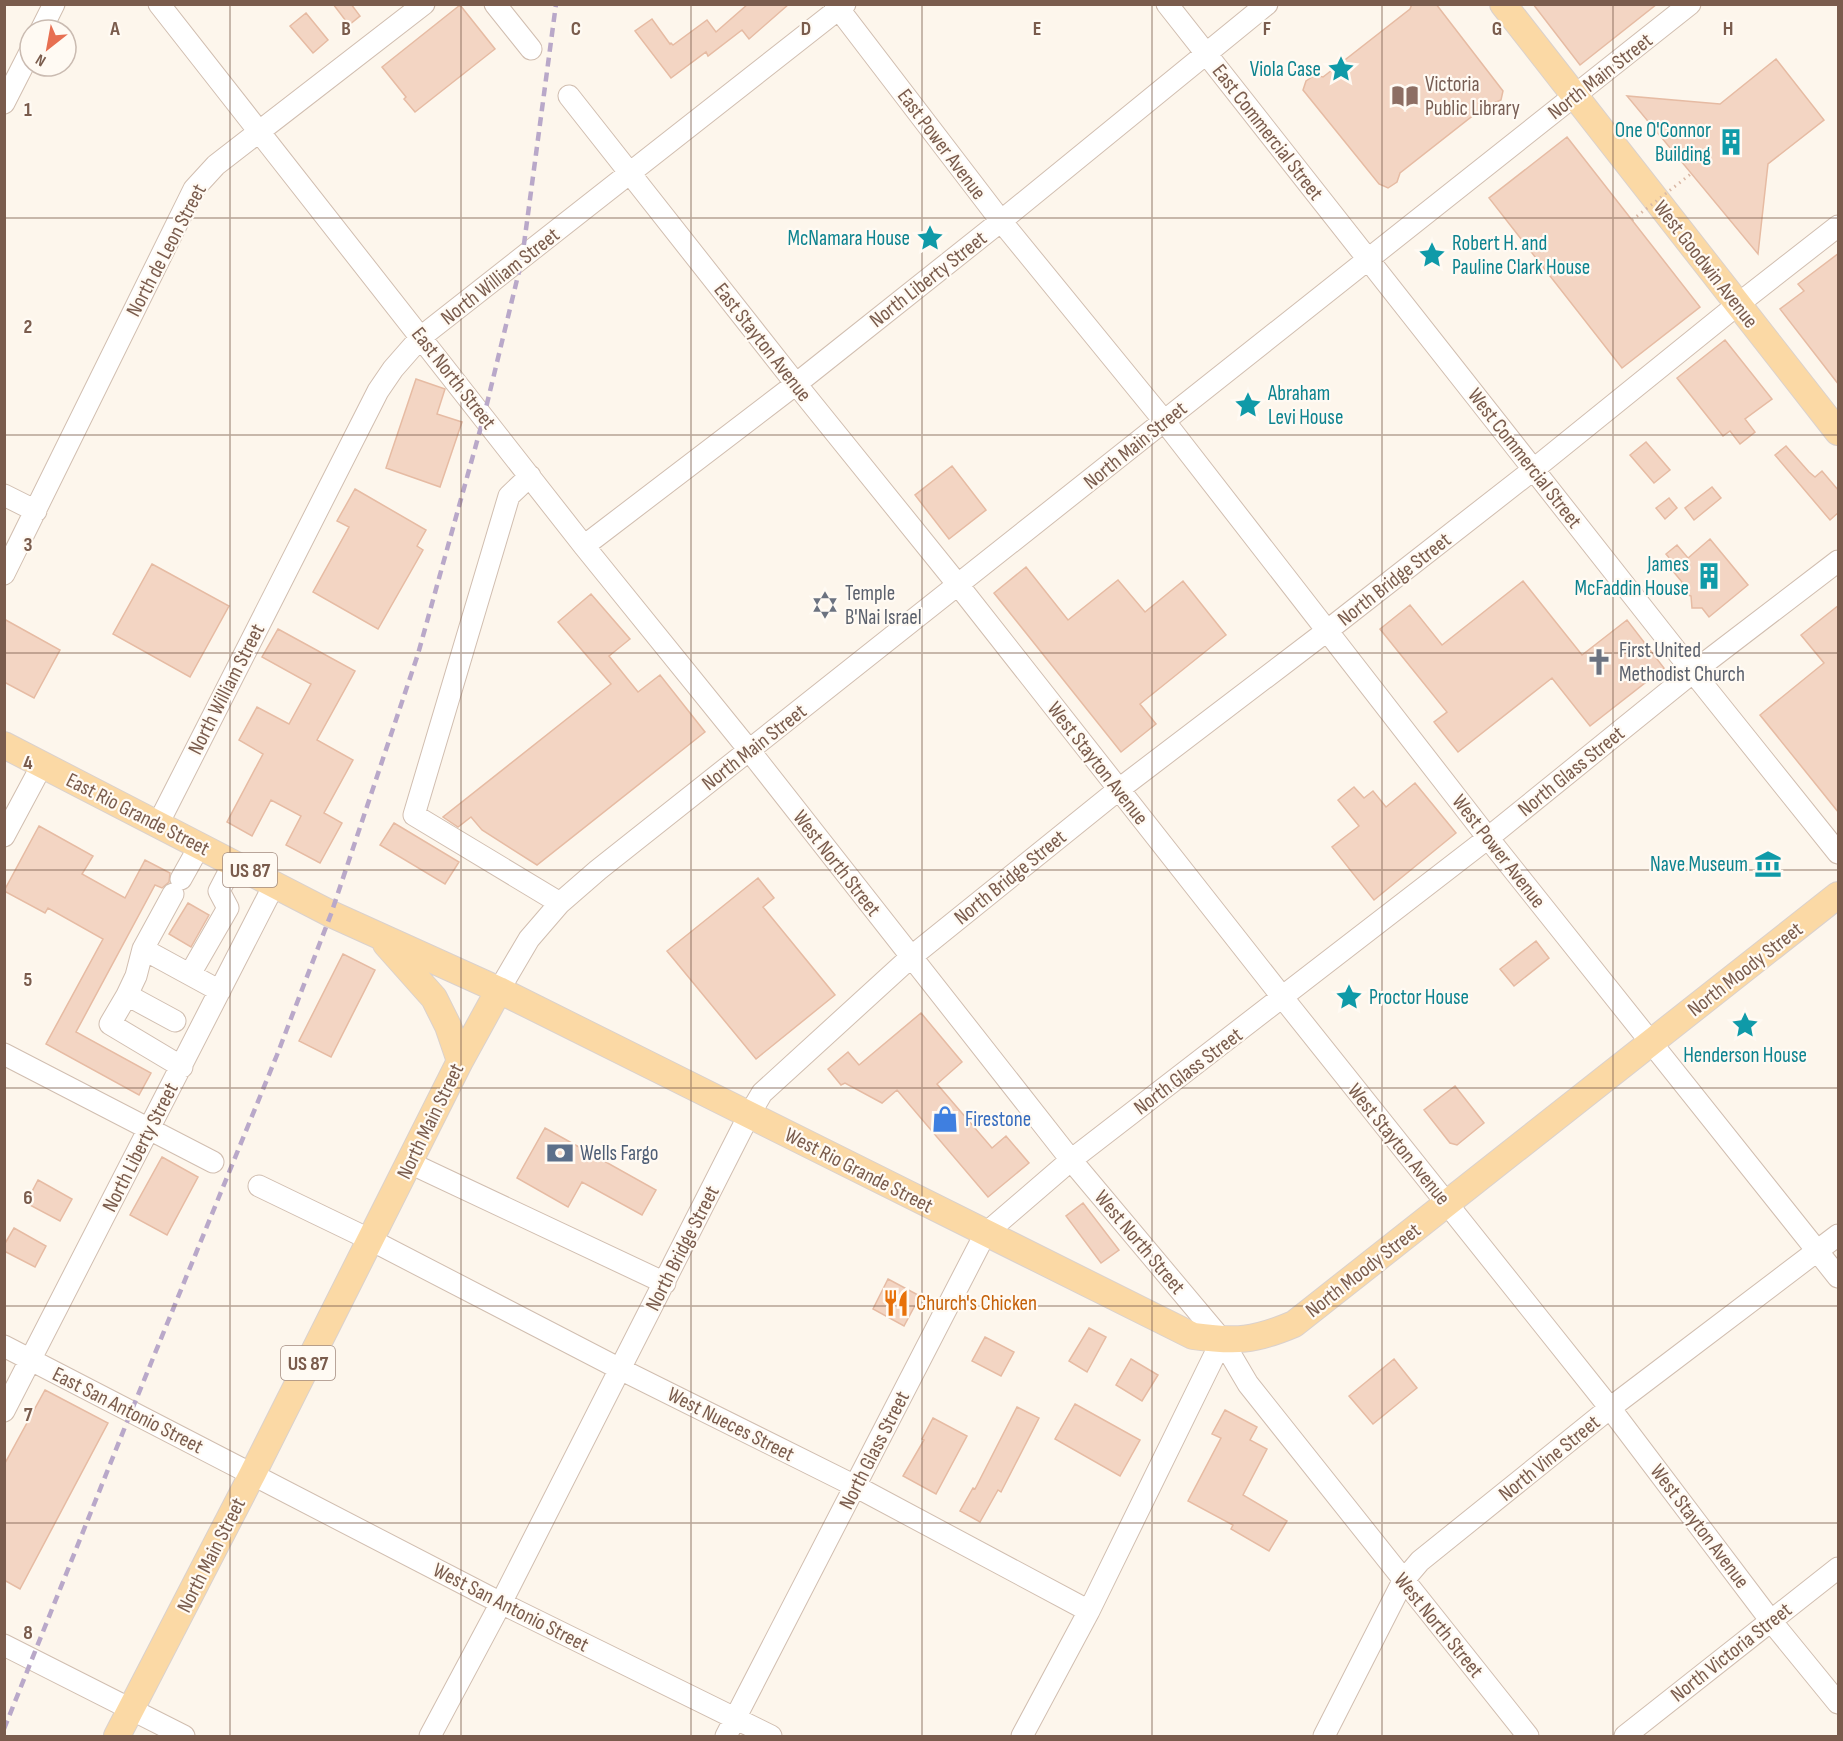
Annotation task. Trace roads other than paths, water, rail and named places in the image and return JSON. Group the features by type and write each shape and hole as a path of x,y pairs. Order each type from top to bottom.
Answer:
{"main road":[{"name":"West Goodwin Avenue","path":"1503,4 1737,305 1839,432"},
{"name":"East Rio Grande Street","path":"4,745 332,914 499,990"},
{"name":"North Moody Street","path":"1222,1340 1265,1336 1294,1324 1839,895"},
{"path":"378,935 434,998 448,1026 460,1061"},
{"name":"North Main Street","path":"117,1737 253,1473 460,1061 499,990"},
{"name":"West Rio Grande Street","path":"499,990 1193,1336 1222,1340"}],"street":[{"path":"47,18 54,4"},
{"name":"East North Street","path":"159,4 585,546 749,750"},
{"name":"North de Leon Street","path":"4,574 194,189 216,165 424,4"},
{"path":"495,4 531,49"},
{"name":"East Commercial Street","path":"1167,4 1368,259"},
{"name":"North Liberty Street","path":"585,546 796,384 1267,4"},
{"name":"North Main Street","path":"499,990 529,939 560,903 749,750 959,586 1690,4"},
{"name":"North William Street","path":"158,824 378,391 393,369 421,337 839,6"},
{"name":"East Power Avenue","path":"839,6 1000,221 1165,422"},
{"path":"4,103 18,76"},
{"name":"East Stayton Avenue","path":"569,96 959,586"},
{"name":"North Bridge Street","path":"430,1737 762,1093 911,957 1118,790 1534,469 1839,225"},
{"name":"West Commercial Street","path":"1368,259 1693,672 1839,853"},
{"name":"West Power Avenue","path":"1165,422 1488,838 1839,1277"},
{"path":"530,476 510,496 414,815 560,903"},
{"path":"4,495 36,511"},
{"name":"North Glass Street","path":"726,1737 985,1234 1071,1160 1283,998 1488,838 1693,672 1839,561"},
{"name":"West Stayton Avenue","path":"959,586 1118,790 1610,1408 1771,1621 1839,1703"},
{"name":"West North Street","path":"749,750 1071,1160 1222,1340 1248,1384 1528,1737"},
{"path":"4,836 42,765"},
{"path":"182,1066 110,1024 136,976 143,949 200,845"},
{"path":"190,974 228,908 219,891 234,862"},
{"name":"North Liberty Street","path":"4,1411 275,883"},
{"path":"143,949 220,991"},
{"path":"127,995 175,1021"},
{"path":"4,1054 213,1162"},
{"path":"410,1163 665,1283"},
{"name":"West Nueces Street","path":"260,1186 855,1486 1089,1611"},
{"name":"North Vine Street","path":"1324,1737 1403,1581 1420,1561 1610,1408 1839,1235"},
{"path":"1022,1737 1089,1611 1222,1340"},
{"name":"East San Antonio Street","path":"4,1346 253,1473"},
{"name":"West San Antonio Street","path":"253,1473 501,1603 771,1737"},
{"name":"North Victoria Street","path":"1625,1737 1839,1568"},
{"path":"4,1645 184,1737"}],"railway":[{"path":"4,1729 277,1055 331,914 418,654 484,416 522,259 556,4"}],"place":[{"name":"Viola Case","path":"1341,69"},
{"name":"Victoria Public Library","path":"1405,96"},
{"name":"One O'Connor Building","path":"1731,142"},
{"name":"McNamara House","path":"930,238"},
{"name":"Robert H. and Pauline Clark House","path":"1432,255"},
{"name":"Abraham Levi House","path":"1248,405"},
{"name":"James McFaddin House","path":"1709,576"},
{"name":"Temple B'Nai Israel","path":"825,605"},
{"name":"First United Methodist Church","path":"1599,662"},
{"name":"Nave Museum","path":"1768,864"},
{"name":"Proctor House","path":"1349,997"},
{"name":"Henderson House","path":"1745,1025"},
{"name":"Firestone","path":"945,1119"},
{"name":"Wells Fargo","path":"560,1153"},
{"name":"Church's Chicken","path":"896,1303"}]}
